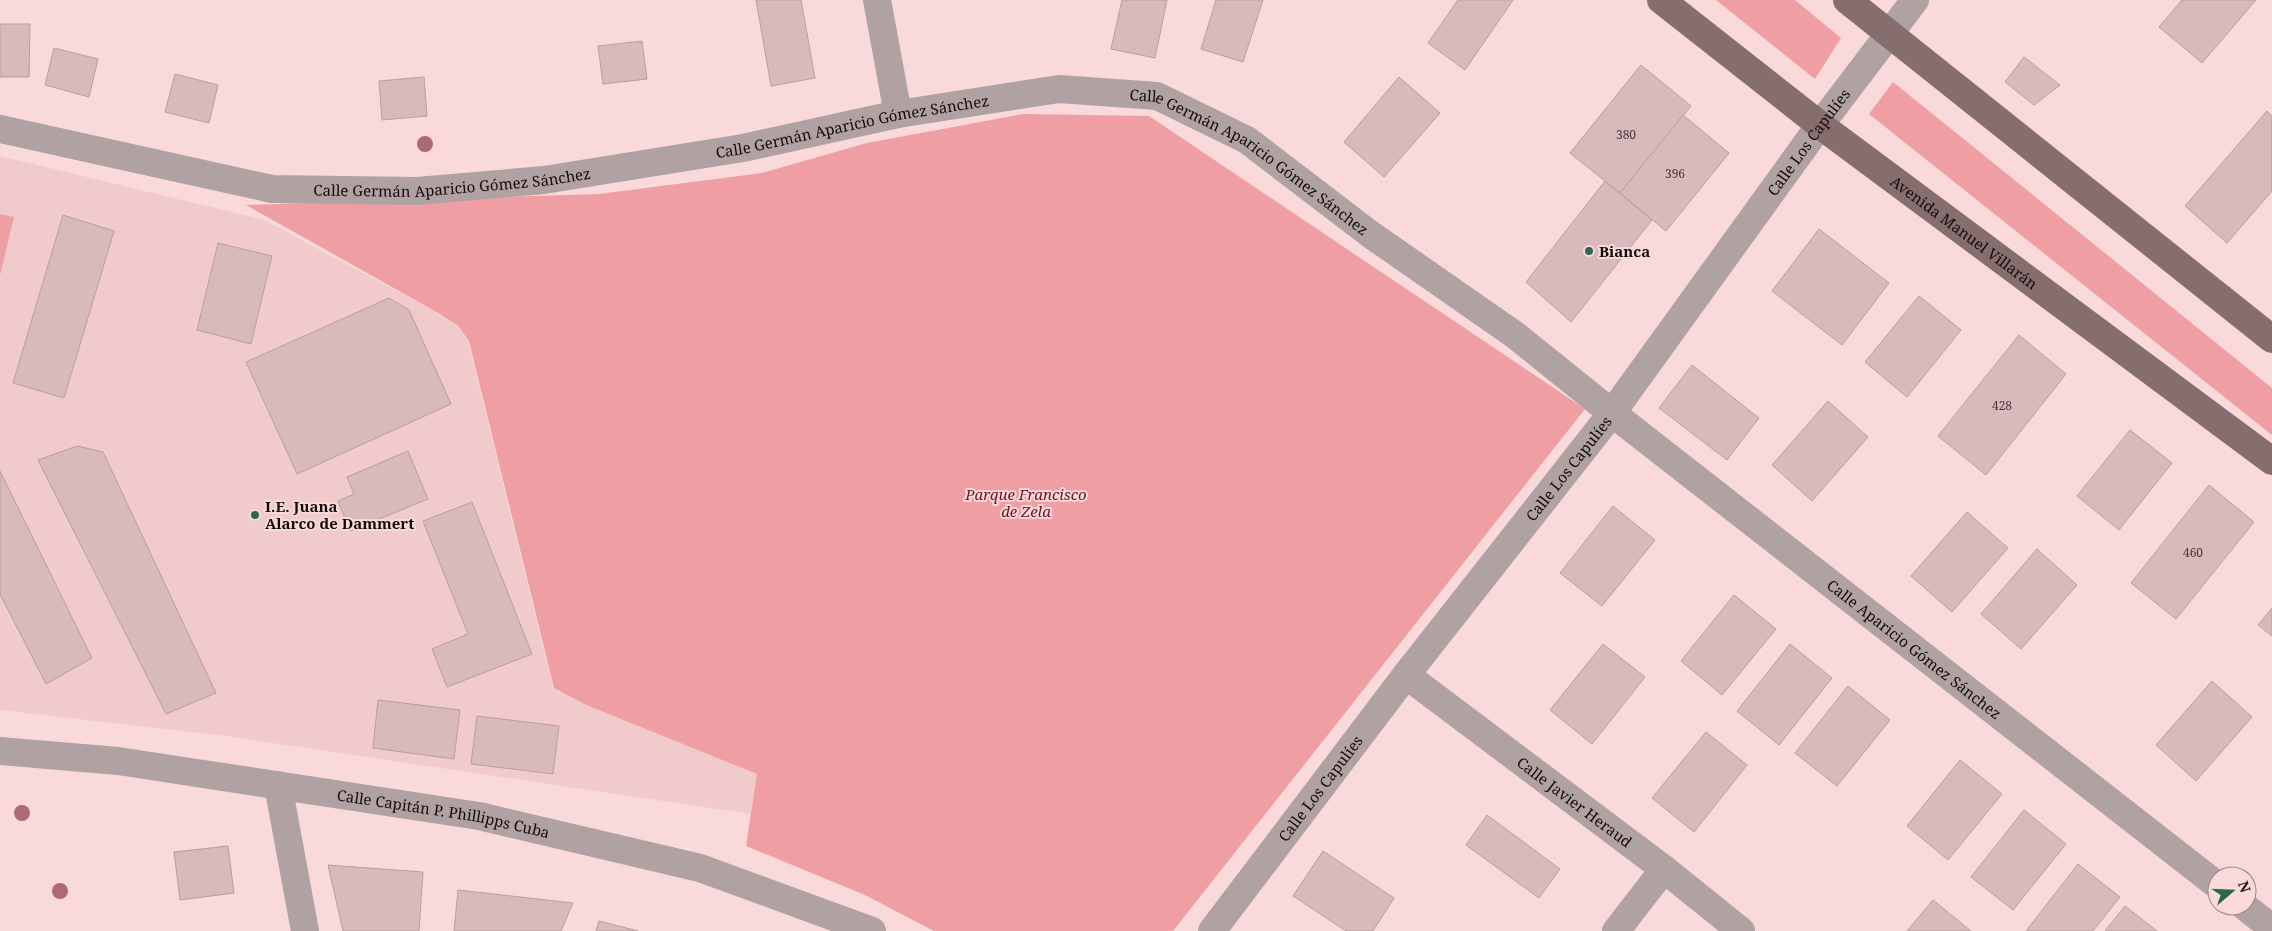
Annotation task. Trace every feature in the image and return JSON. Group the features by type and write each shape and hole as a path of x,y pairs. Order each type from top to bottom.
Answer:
{"main road":[{"name":"Avenida Manuel Villarán","path":"1661,0 1820,124 2272,460"},
{"path":"1847,0 2272,339"}],"street":[{"path":"877,0 898,114"},
{"name":"Calle Los Capulíes","path":"1212,931 1406,676 1612,413 1820,124 1915,0"},
{"name":"Calle Germán Aparicio Gómez Sánchez","path":"0,129 272,189 417,191 554,179 743,148 898,114 1059,89 1157,96 1247,140 1370,234 1515,336 1612,413"},
{"name":"Calle Aparicio Gómez Sánchez","path":"1612,413 2207,877"},
{"name":"Calle Javier Heraud","path":"1406,676 1664,870 1741,931"},
{"name":"Calle Capitán P. Phillipps Cuba","path":"0,751 118,761 479,816 700,868 872,931"},
{"path":"278,785 305,931"},
{"path":"1616,931 1664,870"},
{"path":"2257,916 2272,928"}],"shaded area":[{"name":"I.E. Juana Alarco de Dammert","path":"0,156 264,220 440,314 458,327 468,341 553,688 585,705 757,774 751,814 226,736 0,710"}],"green space":[{"path":"1716,0 1795,0 1841,38 1815,79"},
{"path":"1893,82 2272,388 2272,435 1869,114"},
{"name":"Parque Francisco de Zela","path":"1023,114 1149,116 1585,409 1173,931 934,931 865,895 746,846 757,774 586,705 554,688 469,341 458,326 246,205 599,194 762,173 867,143"},
{"path":"0,214 14,217 0,275"}],"building":[{"path":"756,0 801,0 815,78 771,86"},
{"path":"1122,0 1167,0 1155,58 1111,49"},
{"path":"1216,0 1263,0 1243,62 1201,49"},
{"path":"1458,0 1513,0 1465,70 1428,43"},
{"path":"2182,0 2256,0 2202,63 2159,27"},
{"path":"0,24 30,24 29,77 0,77"},
{"path":"642,41 647,79 603,84 598,46"},
{"path":"54,48 98,59 89,97 45,85"},
{"path":"2024,57 2060,85 2034,105 2005,82"},
{"path":"1641,65 1691,106 1620,193 1570,153"},
{"path":"175,74 218,85 209,123 165,112"},
{"path":"424,77 427,116 382,120 379,81"},
{"path":"1399,77 1440,113 1384,177 1344,142"},
{"path":"2267,111 2272,116 2272,191 2227,243 2185,206"},
{"path":"1683,115 1729,153 1666,231 1620,193"},
{"name":"Bianca","path":"1605,181 1652,220 1571,322 1526,282"},
{"path":"63,215 114,231 64,398 13,383"},
{"path":"1819,229 1889,283 1842,345 1772,291"},
{"path":"218,243 272,256 251,344 197,330"},
{"path":"1919,296 1961,330 1907,397 1865,362"},
{"path":"389,298 409,310 451,404 297,474 246,362"},
{"path":"2019,335 2066,374 1986,475 1938,436"},
{"path":"1692,365 1759,418 1727,460 1659,408"},
{"path":"1828,401 1868,437 1812,501 1772,465"},
{"path":"2130,430 2172,463 2119,530 2077,496"},
{"path":"77,446 103,452 216,693 166,714 38,460"},
{"path":"408,451 428,499 350,531 338,501 354,494 347,477"},
{"path":"0,471 92,658 46,684 0,594"},
{"path":"2209,485 2254,522 2176,619 2131,583"},
{"path":"472,502 532,654 447,687 432,649 468,634 423,521"},
{"path":"1613,506 1655,540 1602,606 1560,573"},
{"path":"1967,512 2008,548 1952,612 1911,576"},
{"path":"2037,549 2077,585 2021,649 1981,614"},
{"path":"1734,595 1776,629 1722,695 1681,661"},
{"path":"2272,608 2272,636 2258,625"},
{"path":"1603,644 1645,677 1592,744 1550,710"},
{"path":"1790,644 1832,678 1779,745 1737,711"},
{"path":"2212,681 2252,717 2196,781 2156,745"},
{"path":"1848,686 1890,720 1837,786 1795,753"},
{"path":"378,700 460,710 454,759 373,748"},
{"path":"477,716 559,726 553,774 471,764"},
{"path":"1706,732 1747,765 1694,832 1652,798"},
{"path":"1960,760 2002,794 1948,860 1907,826"},
{"path":"2024,810 2066,844 2013,910 1971,877"},
{"path":"1487,815 1560,869 1539,898 1466,845"},
{"path":"228,846 234,893 180,900 174,852"},
{"path":"1323,851 1394,898 1373,931 1346,931 1293,896"},
{"path":"2078,864 2120,897 2093,931 2026,931"},
{"path":"328,865 423,872 419,931 343,931"},
{"path":"458,890 573,903 561,931 454,931"},
{"path":"1933,900 1971,931 1907,931"},
{"path":"2125,906 2157,931 2105,931"},
{"path":"599,921 638,931 596,931"}],"place":[{"name":"Bianca","path":"1589,251"},
{"name":"I.E. Juana Alarco de Dammert","path":"255,515"}]}
